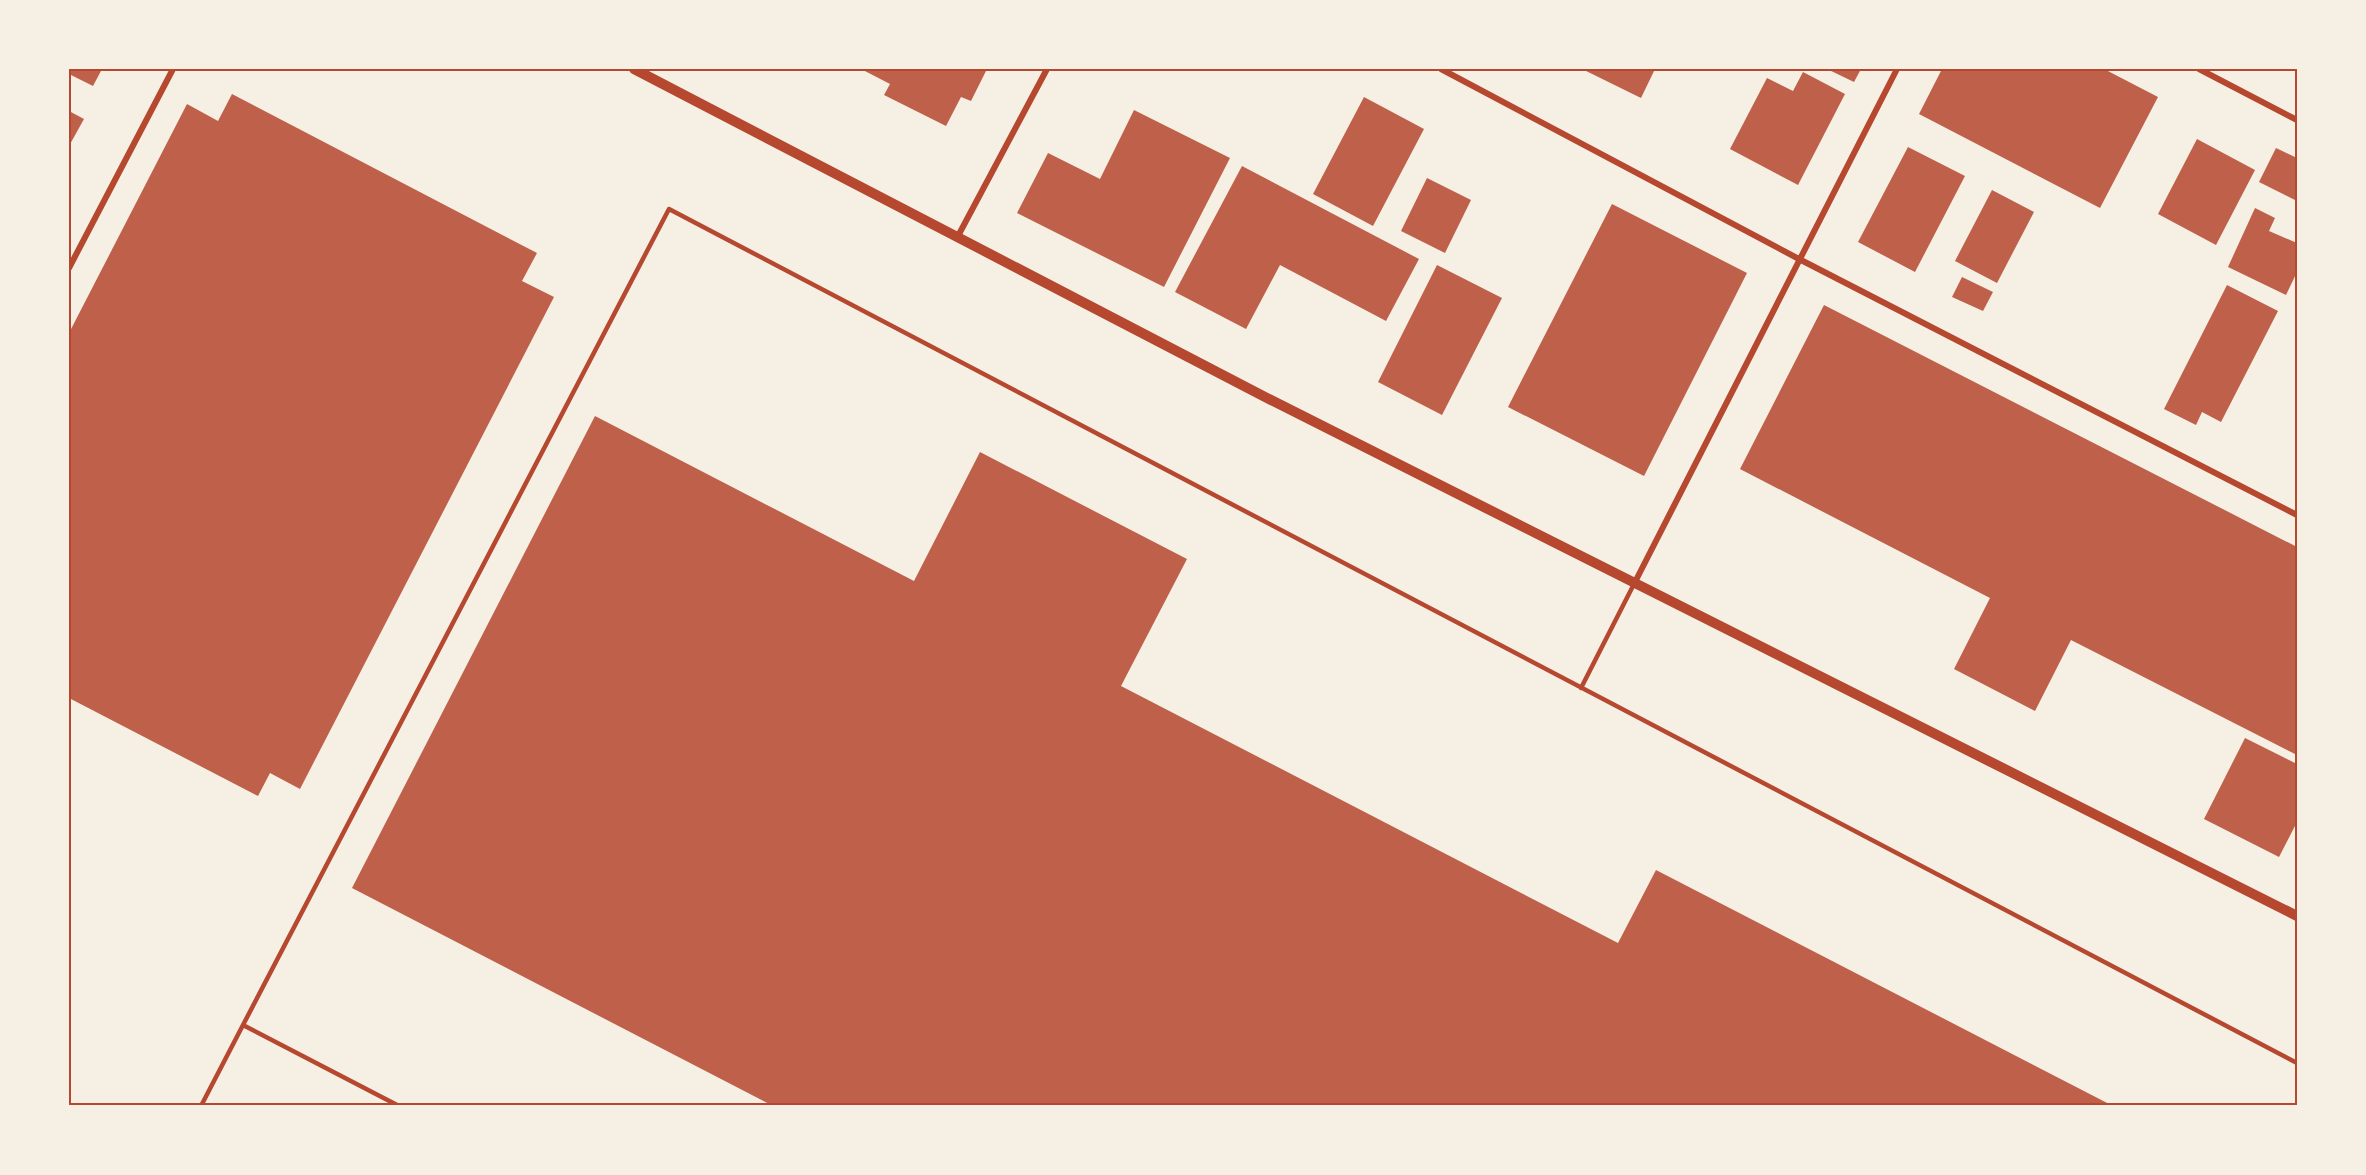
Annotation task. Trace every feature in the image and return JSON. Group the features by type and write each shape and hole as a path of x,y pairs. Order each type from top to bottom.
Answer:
{"street":[{"path":"69,268 173,69"},
{"path":"634,69 1271,400 2297,916"},
{"path":"958,236 1047,69"},
{"path":"1441,69 1799,259 2297,515"},
{"path":"1634,584 1897,69"},
{"path":"2199,69 2297,120"}],"lane":[{"path":"201,1106 669,209 2297,1063"},
{"path":"1581,688 1634,584"},
{"path":"243,1025 399,1106"}],"building":[{"path":"69,69 102,69 93,86 69,74"},
{"path":"861,69 987,69 971,101 961,97 946,126 884,95 890,84"},
{"path":"1582,69 1655,69 1641,98"},
{"path":"1827,69 1861,69 1854,82"},
{"path":"1942,69 2104,69 2158,97 2100,208 1919,114"},
{"path":"1803,72 1845,94 1798,185 1730,149 1767,78 1793,91"},
{"path":"232,94 537,253 522,281 554,297 300,789 270,773 258,796 69,698 69,333 187,104 218,121"},
{"path":"1364,97 1424,129 1373,226 1313,194"},
{"path":"1134,110 1230,158 1164,287 1017,213 1048,153 1100,179"},
{"path":"69,111 84,119 69,146"},
{"path":"2197,139 2255,170 2216,245 2158,214"},
{"path":"1908,147 1965,176 1915,272 1858,242"},
{"path":"2276,148 2297,158 2297,201 2259,182"},
{"path":"1242,166 1419,259 1386,321 1280,265 1246,329 1175,292"},
{"path":"1427,178 1471,200 1445,253 1401,231"},
{"path":"1992,190 2034,212 1997,283 1955,261"},
{"path":"1612,204 1747,273 1644,476 1508,407"},
{"path":"2255,208 2275,218 2269,231 2297,243 2297,272 2286,295 2228,267"},
{"path":"1437,265 1502,298 1442,415 1378,382"},
{"path":"1962,277 1993,292 1983,311 1952,297"},
{"path":"2227,285 2278,311 2221,422 2202,412 2196,425 2164,409"},
{"path":"1824,305 2297,547 2297,755 2071,640 2035,711 1954,669 1990,598 1740,469"},
{"path":"595,416 914,581 980,452 1187,559 1121,686 1618,943 1656,870 2113,1106 773,1106 352,888"},
{"path":"2245,738 2297,764 2297,822 2279,857 2204,819"}]}
